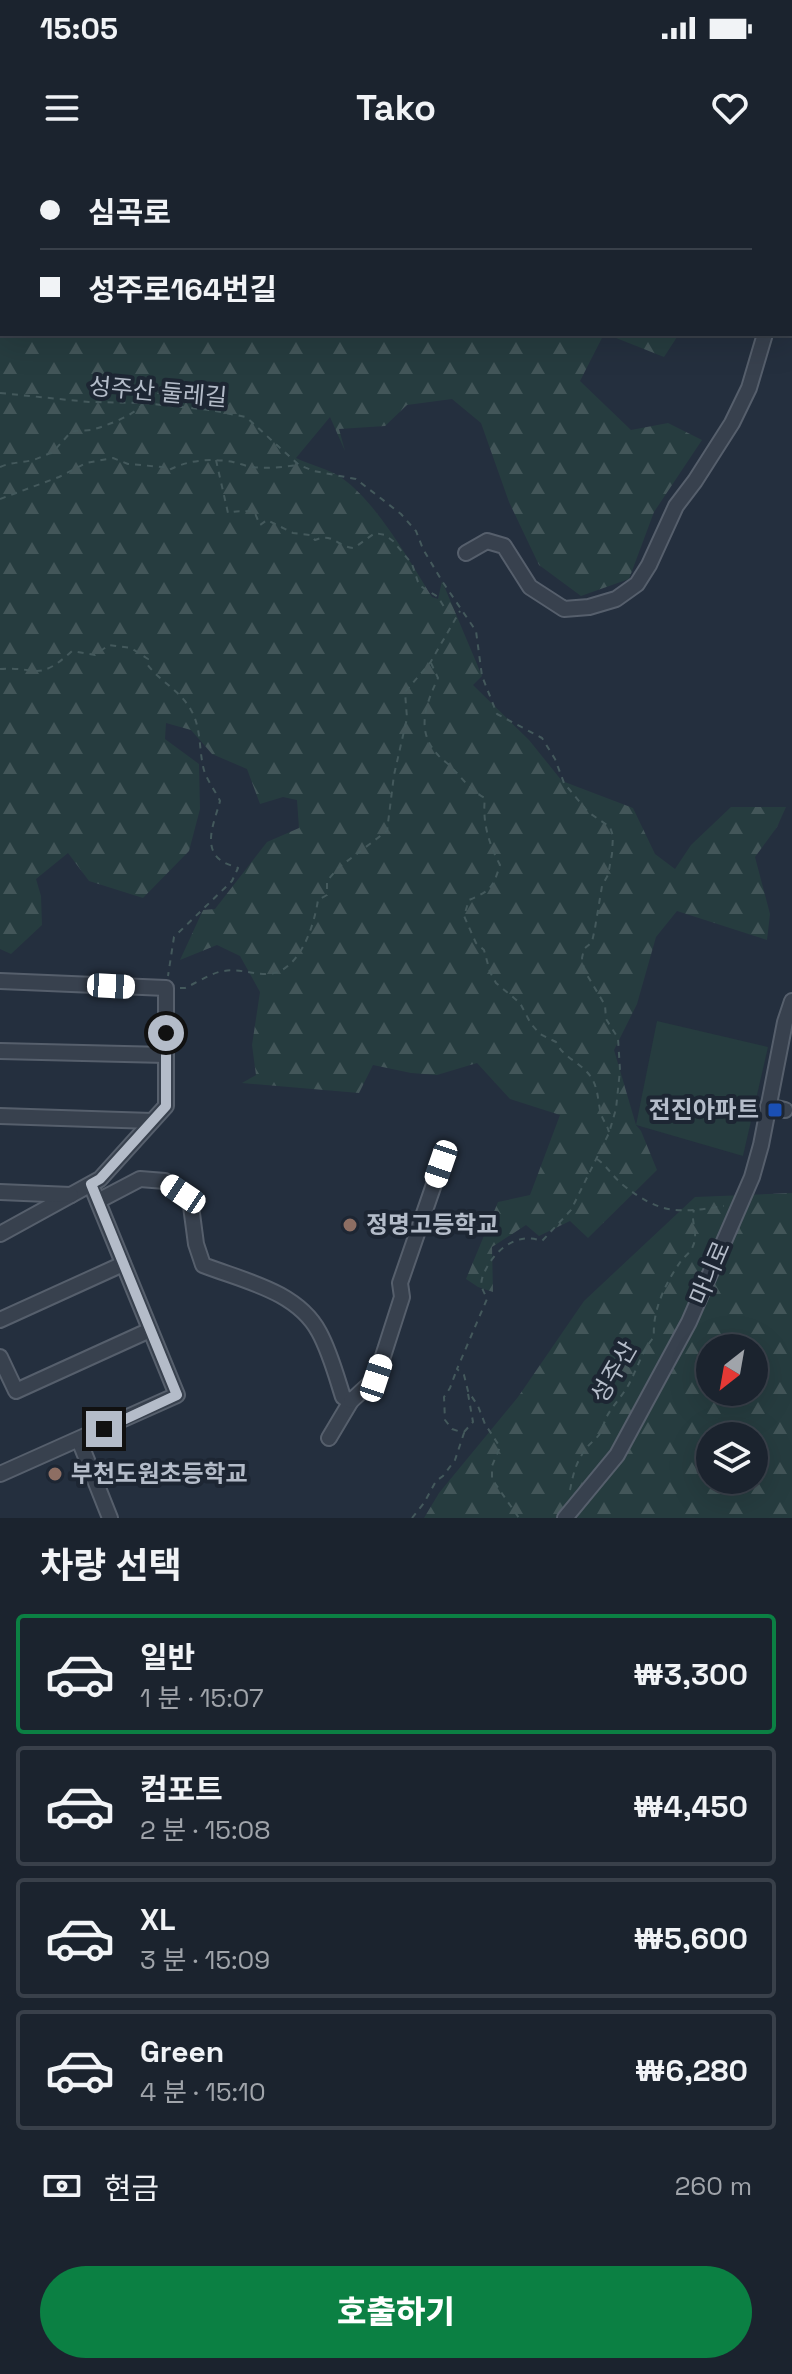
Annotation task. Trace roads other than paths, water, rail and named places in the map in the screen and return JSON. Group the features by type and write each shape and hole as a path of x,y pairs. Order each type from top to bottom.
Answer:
{"street":[{"path":"466,553 487,541 504,546 530,587 564,609 589,607 616,599 637,584 676,506 732,423 749,388 764,336"},
{"path":"0,981 166,988 166,1106 100,1179 0,1234"},
{"name":"마니로","path":"565,1518 617,1455 689,1322 752,1177 792,1001"},
{"path":"0,1051 166,1055"},
{"path":"768,1106 785,1110"},
{"path":"0,1116 152,1121"},
{"path":"329,1438 351,1401 376,1378 402,1297 400,1283 441,1164"},
{"path":"98,1201 140,1179 165,1181 183,1194 191,1206 196,1244 203,1265 284,1296 298,1305 319,1332 343,1397 351,1401"},
{"path":"0,1474 177,1395 91,1184"},
{"path":"0,1192 71,1195"},
{"path":"0,1320 123,1264"},
{"path":"0,1357 16,1391 150,1330"},
{"path":"79,1440 110,1518"}],"place":[{"name":"전진아파트","path":"775,1110"},
{"name":"정명고등학교","path":"350,1225"},
{"name":"부천도원초등학교","path":"55,1474"}]}
